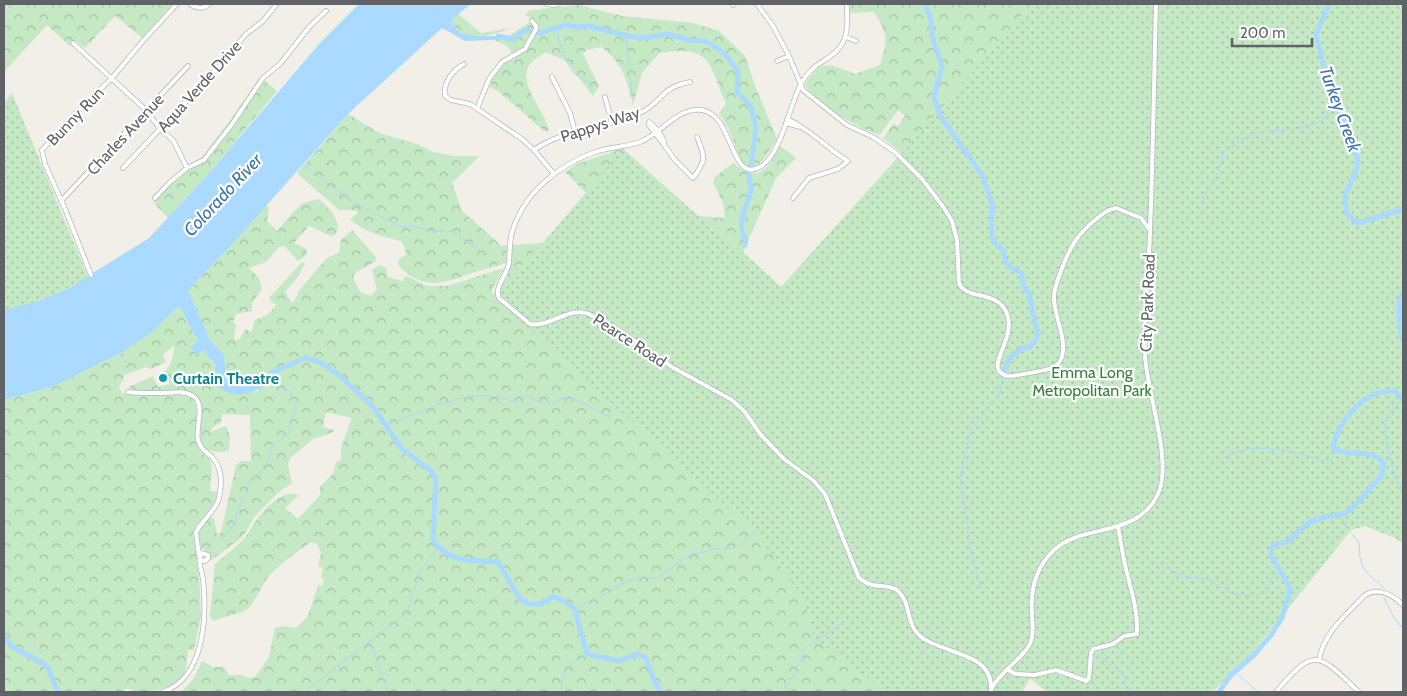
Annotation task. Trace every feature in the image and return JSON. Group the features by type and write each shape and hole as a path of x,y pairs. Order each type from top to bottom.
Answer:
{"street":[{"name":"Bunny Run","path":"91,275 45,164 42,150 112,78 177,4"},
{"path":"190,4 203,8 209,4"},
{"path":"546,4 558,4"},
{"path":"757,4 773,26 789,56 803,90 847,125 873,137 895,152 922,179 944,208 952,221 957,240 959,283 968,292 994,299 1003,306 1007,313 1008,335 998,366 1000,372 1006,376 1050,369 1060,361 1063,348 1054,305 1054,292 1068,250 1076,237 1089,224 1108,210 1114,208 1127,210 1141,218 1150,230"},
{"path":"847,4 846,37 856,41"},
{"name":"City Park Road","path":"990,691 998,679 1031,643 1033,631 1032,588 1036,577 1050,554 1066,541 1118,527 1140,515 1152,504 1160,489 1163,474 1145,355 1156,4"},
{"name":"Aqua Verde Drive","path":"123,168 214,72 246,34 262,22 274,5"},
{"path":"155,198 186,168 204,160 263,78 280,64 326,10"},
{"path":"477,108 486,83 502,62 525,49 536,29 532,21"},
{"name":"Pearce Road","path":"846,37 839,49 816,66 801,83 779,141 766,162 760,167 744,168 738,162 720,121 714,115 698,110 687,112 640,142 595,152 572,162 554,174 534,191 518,215 511,235 507,272 497,288 499,298 526,322 535,325 573,312 584,312 633,339 672,367 732,400 744,411 761,435 784,459 814,481 825,494 859,578 872,585 886,586 897,590 905,602 911,626 919,635 928,642 976,662 989,674"},
{"path":"73,43 146,110 160,129 173,140 186,168"},
{"path":"777,61 789,56"},
{"path":"464,64 457,68 449,78 445,87 445,96 450,100 470,104 522,139 554,174"},
{"name":"Charles Avenue","path":"61,201 188,66"},
{"path":"552,76 570,113 575,132"},
{"name":"Pappys Way","path":"534,150 547,141 612,123 643,111 668,89 690,82"},
{"path":"605,97 612,123"},
{"path":"643,111 675,160 693,178 702,166 704,157 697,137"},
{"path":"786,121 797,123 832,152 848,160 838,169 809,178 793,198"},
{"path":"1141,218 1150,215"},
{"path":"128,392 158,394 180,392 193,396 197,400 200,419 197,434 198,440 202,449 217,463 220,480 218,504 196,532 205,611 197,654 187,676 176,686 163,692"},
{"path":"1007,669 1015,674 1035,675 1056,670 1086,681 1089,678 1091,652 1093,649 1113,644 1124,636 1137,634 1134,596 1126,572 1118,527"},
{"path":"203,552 209,556 205,561 200,558 203,552"},
{"path":"1319,660 1327,637 1365,595 1371,592 1384,593 1403,605"},
{"path":"1276,692 1290,675 1304,663 1319,660 1332,666 1359,692"},
{"path":"989,674 998,679"},
{"path":"989,674 990,691"}],"green space":[{"path":"4,4 173,4 142,38 115,16 85,48 76,41 70,46 47,25 5,71"},
{"name":"Emma Long Metropolitan Park","path":"850,4 1403,4 1403,543 1365,526 1351,530 1253,652 1212,692 1047,692 1030,678 1022,692 179,692 190,683 202,661 213,667 224,667 229,675 241,675 248,678 255,677 269,657 275,628 284,626 296,628 308,616 318,585 322,586 324,579 321,578 323,568 318,566 321,553 317,544 311,542 275,570 246,610 213,621 210,616 215,564 240,543 261,514 275,500 287,495 299,495 285,508 298,519 320,495 320,487 333,474 336,463 341,459 341,448 352,418 326,412 323,427 335,430 313,439 290,458 288,465 292,483 280,491 254,517 240,539 210,561 210,554 201,546 198,533 210,517 214,518 217,534 221,533 236,465 241,461 251,461 250,415 222,414 221,422 212,428 210,432 226,426 230,436 229,450 223,452 212,451 203,448 199,434 201,421 199,399 196,395 180,390 141,392 130,390 129,387 153,376 158,387 170,384 165,372 174,353 174,345 163,355 166,362 151,369 146,367 125,375 119,387 122,393 180,395 193,398 198,419 195,436 196,443 200,451 210,459 212,468 210,491 217,492 217,500 196,526 193,533 199,571 201,616 194,650 188,650 184,675 178,683 166,689 152,691 132,692 131,689 125,689 125,692 4,692 4,400 52,387 121,353 152,332 178,307 183,311 188,324 198,340 190,347 201,349 212,358 215,366 215,378 232,394 258,391 276,371 245,382 238,383 226,380 224,354 210,340 188,290 226,251 265,206 269,207 267,221 277,231 303,203 319,199 336,219 336,234 331,236 309,226 294,243 306,249 307,255 298,261 284,246 279,247 266,262 249,268 259,278 262,289 252,303 252,311 236,314 233,322 236,324 234,339 238,341 246,329 252,332 254,321 269,314 277,304 272,303 269,298 302,262 305,264 297,278 285,292 292,303 298,295 297,293 327,258 339,253 341,240 352,230 375,256 376,261 356,272 353,277 360,292 371,296 377,290 372,270 379,265 386,268 388,277 402,281 406,276 427,286 447,286 504,268 492,290 493,295 507,277 512,245 543,243 586,193 565,172 579,163 621,149 698,216 725,218 723,203 713,182 715,177 733,163 749,173 761,171 771,162 780,146 796,158 776,178 743,252 781,287 902,153 883,138 894,123 898,126 905,116 898,110 880,135 860,127 839,115 819,101 805,85 810,76 821,67 833,66 855,74 880,65 885,43 882,26 874,12 850,13"},
{"name":"Emma Long Metropolitan Park","path":"1032,4 1403,4 1403,543 1365,526 1351,530 1253,652 1212,692 1047,692 1030,678 1022,692 886,692 814,638 804,599 756,533 492,296 543,243 623,149 781,287 902,153"},
{"path":"578,5 622,16 693,23 719,31 745,56 777,139 761,162 749,167 741,159 730,131 719,113 726,104 711,67 698,54 676,51 659,53 642,73 633,105 620,67 602,47 586,50 583,54 599,86 593,96 566,61 546,52 533,61 528,68 526,77 528,86 547,123 549,131 544,131 499,92 490,87 492,79 506,62 527,51 539,27 535,20 525,15 530,10"},
{"path":"458,14 481,33 511,28 486,35 469,36 455,28 451,20"},
{"path":"532,23 534,30 525,44 516,52 512,53 509,48 493,40 508,36"},
{"path":"260,77 277,91 205,178 168,218 154,203 167,183 183,168 201,158"},
{"path":"12,93 88,277 47,298 26,306 4,310 4,103"},
{"path":"348,114 379,133 417,144 433,152 454,156 479,156 452,183 462,211 502,246 507,245 506,263 442,282 424,282 416,279 398,265 399,259 406,255 401,241 362,228 350,219 359,212 339,210 297,173"}],"water":[{"name":"Colorado River","path":"359,4 471,4 451,20 460,32 474,36 504,37 493,40 465,41 442,28 348,114 226,251 188,290 210,340 224,354 226,380 238,383 245,382 258,379 276,371 276,379 261,388 244,394 229,393 217,387 215,364 204,350 197,355 190,347 198,340 188,324 183,311 178,307 152,332 121,353 52,387 4,400 4,310 39,301 69,288 149,238 205,178 319,44"}],"waterway":[{"path":"925,4 931,21 932,36 942,66 934,97 941,117 982,175 993,206 991,221 992,237 1003,250 1008,264 1021,273 1024,288 1030,294 1037,337 1030,347 1022,348 1009,359 1004,372"},
{"name":"Turkey Creek","path":"1329,4 1316,34 1326,76 1332,87 1342,120 1358,160 1356,171 1345,195 1346,212 1358,223 1403,209"},
{"path":"537,32 541,33 565,25 589,26 628,36 644,38 667,34 689,40 706,41 724,53 738,71 737,92 751,107 756,127 751,165"},
{"path":"555,28 563,53 572,71 578,77 593,85"},
{"path":"498,36 512,39 526,30 533,31"},
{"path":"626,35 632,96"},
{"path":"1202,202 1218,172 1223,152 1250,135 1261,132 1297,129 1323,120 1336,102"},
{"path":"302,164 355,203 401,227 413,226 428,230 454,231 469,244 484,252"},
{"path":"745,245 746,240 743,234 742,222 751,190 749,174"},
{"name":"Turkey Creek","path":"1403,292 1399,310 1399,323 1403,341"},
{"path":"267,378 271,373 305,358 320,362 339,375 373,407 402,449 430,470 436,478 433,539 439,547 453,557 498,562 520,599 529,604 540,604 553,597 574,608 587,654 619,661 637,654 646,658 654,681 661,692"},
{"path":"982,590 971,552 960,477 971,430 1000,393 1002,378"},
{"path":"222,539 232,527 251,479 260,473 268,461 272,446 289,433 291,427 291,418 296,406 289,390 268,384"},
{"name":"Turkey Creek","path":"1219,692 1230,676 1254,655 1282,618 1290,590 1271,555 1271,549 1274,545 1287,542 1307,524 1317,519 1346,513 1382,475 1383,462 1378,458 1372,455 1345,452 1333,447 1336,437 1347,417 1363,401 1383,392 1394,391 1403,399"},
{"path":"386,425 437,405 478,396 491,396 514,401 524,397 544,403 567,398 611,417"},
{"path":"1403,398 1387,417 1384,428 1394,475 1401,487 1403,498"},
{"path":"1224,457 1237,452 1267,448 1297,453 1323,461 1333,458 1335,450"},
{"path":"1341,515 1346,527"},
{"path":"574,608 592,602 619,585 638,578 657,578 692,554 713,549 729,549 743,543 754,533"},
{"path":"1351,533 1359,543 1363,567 1384,588"},
{"path":"305,692 406,614 422,568 438,548"},
{"path":"1166,567 1182,576 1207,579 1233,594 1254,596 1267,591 1272,577 1279,570"},
{"path":"1384,598 1393,616 1403,629"},
{"path":"786,692 785,682 794,676 797,666 802,661 803,651 840,624 844,624"},
{"path":"4,636 11,646 47,666 58,692"},
{"path":"370,641 388,692"},
{"path":"562,692 562,679 567,669 587,654"},
{"path":"1097,654 1116,670 1122,672 1125,685 1135,692"},
{"path":"1235,672 1258,692"}],"place":[{"name":"Curtain Theatre","path":"163,378"}]}
